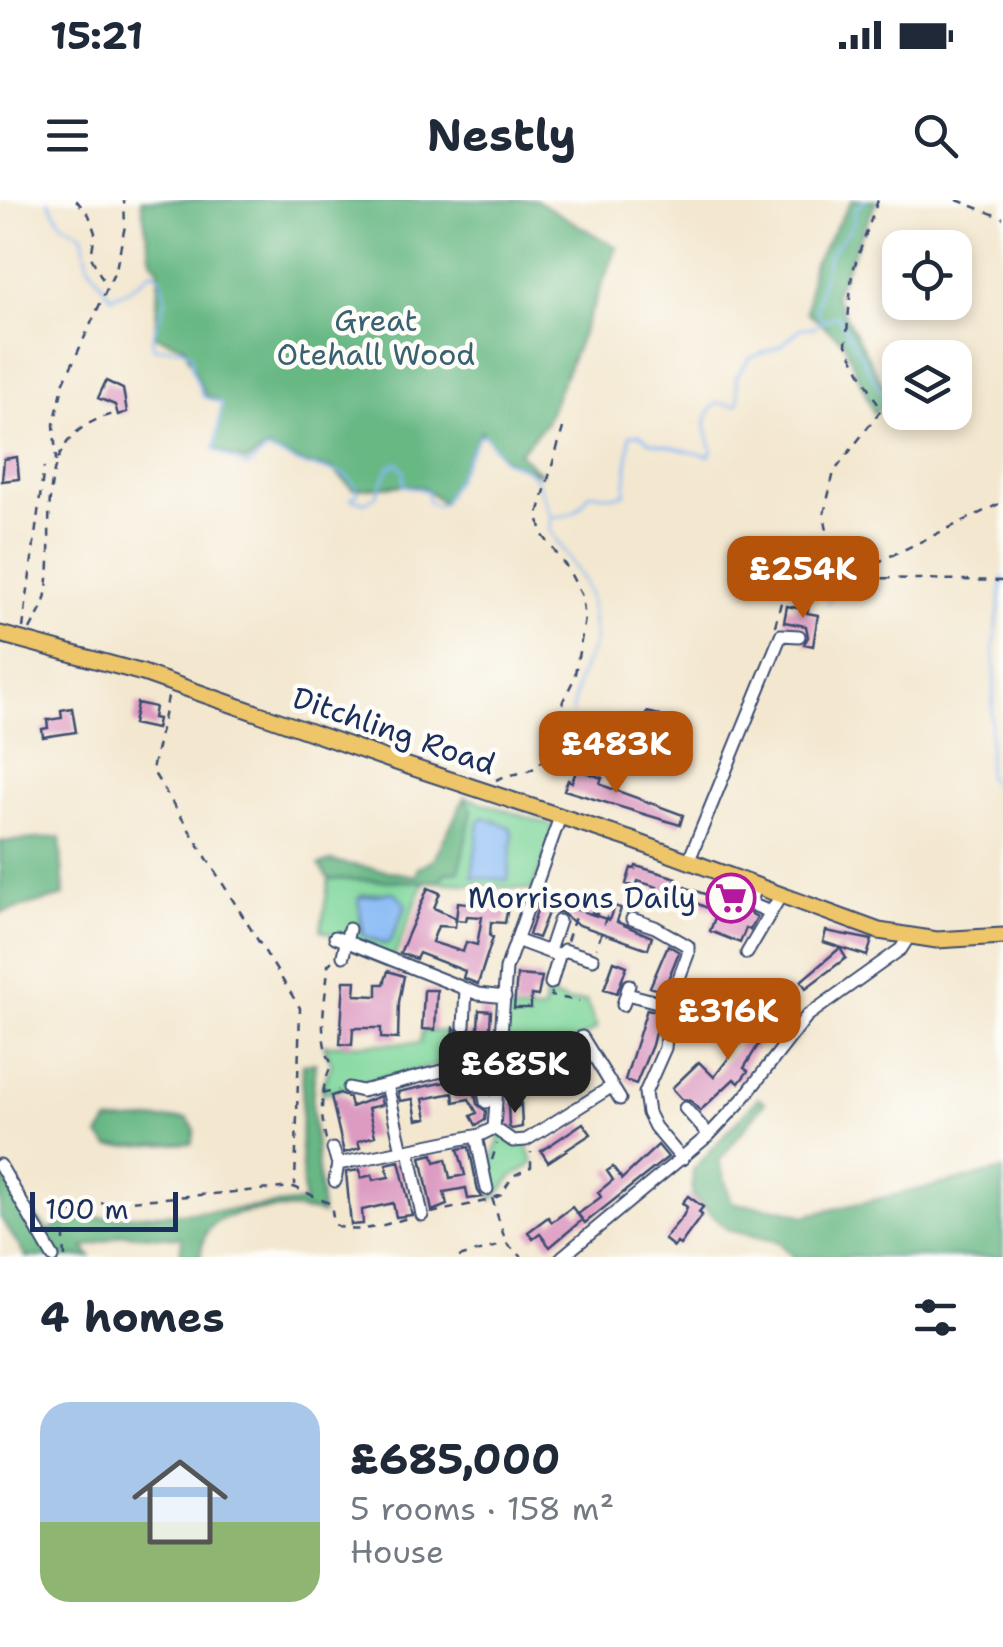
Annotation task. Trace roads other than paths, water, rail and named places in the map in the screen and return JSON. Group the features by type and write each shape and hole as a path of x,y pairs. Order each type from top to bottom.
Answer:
{"main road":[{"name":"Ditchling Road","path":"0,634 171,683 690,860 830,916 908,938 1003,936"}],"street":[{"path":"690,860 781,634 800,636"},
{"path":"494,1128 506,969 560,816"},
{"path":"756,884 751,904 770,912"},
{"path":"748,953 781,895"},
{"path":"632,919 656,927 688,946 669,1005 665,1048 646,1093 648,1113 655,1127 682,1159"},
{"path":"552,980 560,921"},
{"path":"335,937 349,936 466,988 505,997"},
{"path":"343,956 349,936"},
{"path":"562,1257 709,1135 808,1016 902,949 908,938"},
{"path":"516,940 593,959"},
{"path":"464,1026 466,988"},
{"path":"626,995 669,1005"},
{"path":"582,1038 620,1100"},
{"path":"478,1064 486,1102"},
{"path":"350,1088 362,1091 446,1070"},
{"path":"482,1082 500,1079"},
{"path":"386,1085 422,1215"},
{"path":"494,1128 513,1141 526,1140 611,1087"},
{"path":"684,1108 709,1135"},
{"path":"338,1164 476,1136 494,1128"},
{"path":"476,1136 487,1188"},
{"path":"331,1150 338,1164 335,1181"},
{"path":"0,1165 54,1257"}],"water":[{"path":"483,817 510,827 513,834 508,880 472,877 479,821"},
{"path":"394,892 406,905 391,940 387,944 364,936 358,898"}],"waterway":[{"path":"48,200 61,222 83,234 88,264 111,297 153,271 160,276 166,299 152,339 154,348 181,348 191,354 192,369 203,397 222,403 215,450 247,467 266,451 343,474 358,493 351,499 366,502 376,496 389,467 398,463 404,471 403,485 427,491 428,501 437,506 443,503 479,436 485,435 503,460 528,470 537,480 551,517 550,530 583,580 590,598 595,642 578,680 572,713"},
{"path":"553,517 575,511 590,493 625,494 630,435 640,434 649,442 709,456 712,450 706,425 708,414 717,403 739,403 736,377 750,358 781,346 801,328 822,322 816,309 828,258 850,229 856,208 865,200"},
{"path":"824,321 837,315 882,392"},
{"path":"828,603 840,579 837,556"},
{"path":"1003,577 994,647 987,777 1003,796"}],"place":[{"name":"Morrisons Daily","path":"731,898"}],"park label":[{"name":"Great Otehall Wood","path":"376,338"}]}
